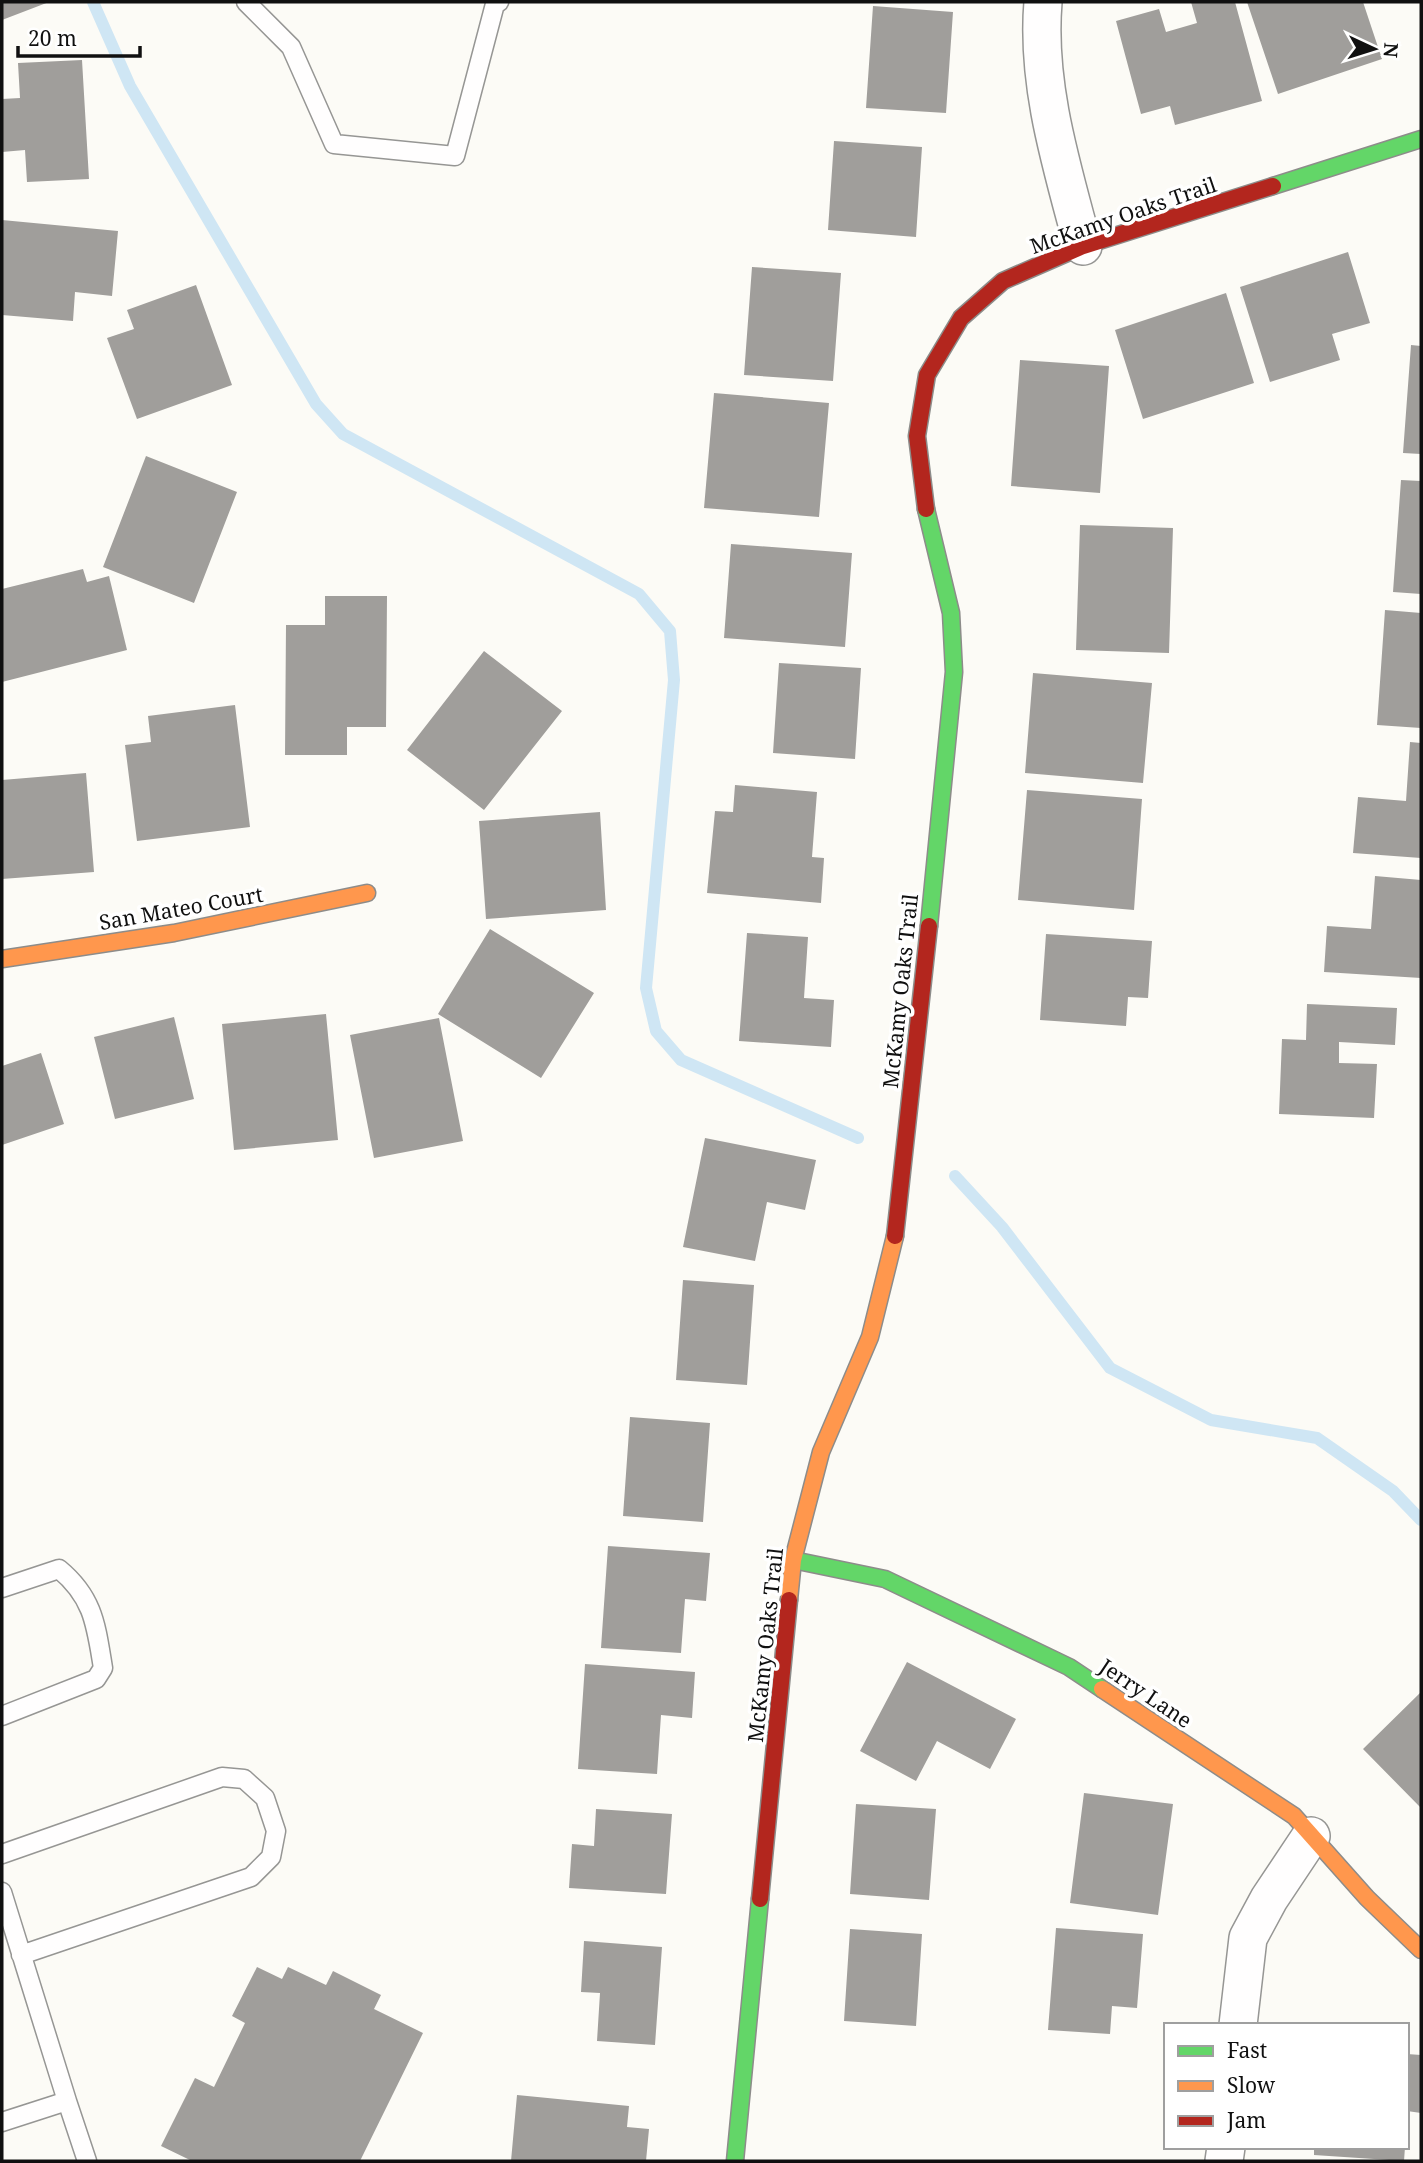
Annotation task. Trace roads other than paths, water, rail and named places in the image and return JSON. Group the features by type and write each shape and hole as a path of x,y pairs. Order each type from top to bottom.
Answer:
{"street":[{"path":"1043,2 1041,32 1054,138 1083,246"},
{"name":"McKamy Oaks Trail","path":"735,2161 793,1560 821,1452 870,1337 894,1245 954,672 951,613 927,515 917,436 926,375 961,318 1003,281 1083,246 1421,139"},
{"name":"San Mateo Court","path":"2,960 174,933 367,893"},
{"name":"Jerry Lane","path":"793,1560 885,1579 1069,1667 1294,1816 1367,1898 1421,1950"},
{"path":"1238,2023 1248,1938 1269,1899 1311,1836"}],"lane":[{"path":"246,2 291,47 334,144 455,156 495,4 499,2"},
{"path":"2,1588 59,1569 75,1582 95,1618 103,1668 96,1679 2,1716"},
{"path":"2,1854 222,1777 244,1779 265,1798 276,1831 271,1857 251,1877 21,1955"},
{"path":"2,1892 87,2161"},
{"path":"2,2122 67,2101"}],"waterway":[{"path":"93,2 130,86 316,404 343,434 639,594 670,631 674,680 646,988 656,1031 681,1060 858,1138"},
{"path":"955,1176 1002,1227 1110,1368 1211,1420 1317,1438 1393,1491 1421,1520"}]}
